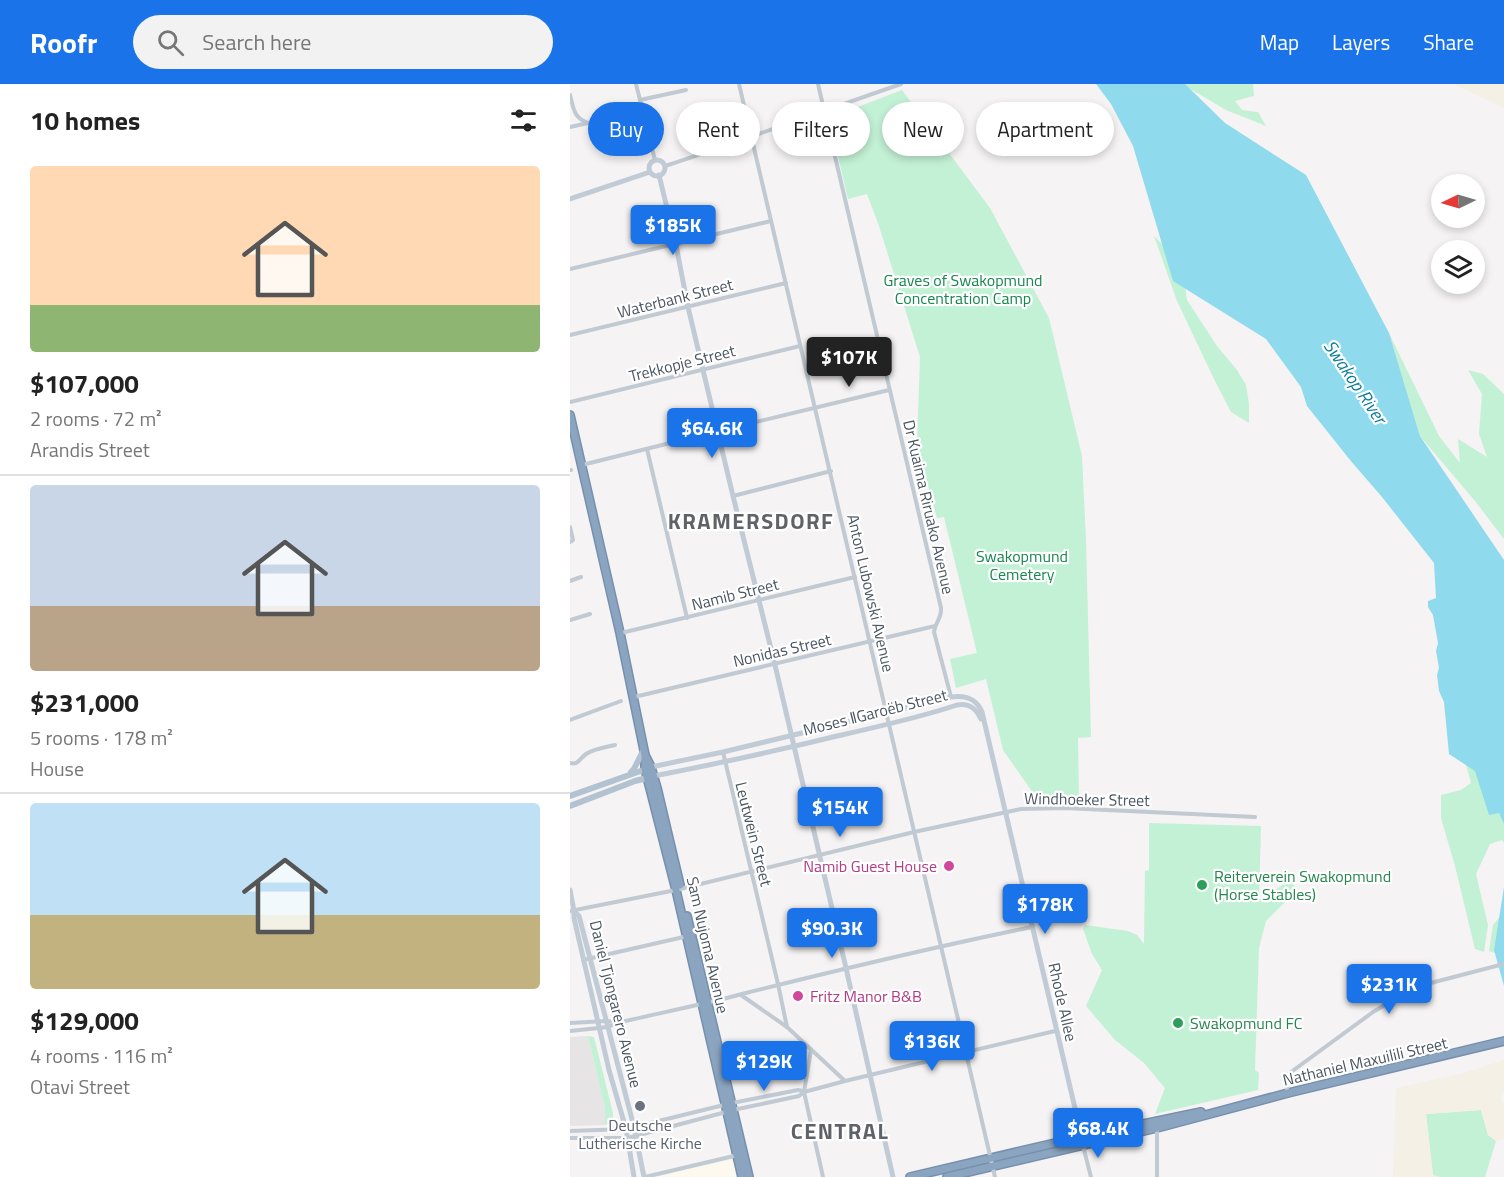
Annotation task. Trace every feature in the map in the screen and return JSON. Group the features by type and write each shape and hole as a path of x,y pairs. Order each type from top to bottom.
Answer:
{"highway":[{"name":"Sam Nujoma Avenue","path":"570,415 620,633 644,752 730,1107 740,1154 742,1177"},
{"name":"Nathaniel Maxuilili Street","path":"910,1177 1081,1137 1156,1124 1254,1102 1504,1041"},
{"name":"Nathaniel Maxuilili Street","path":"947,1177 1083,1146 1156,1124"},
{"name":"Sam Nujoma Avenue","path":"740,1154 749,1177"}],"main road":[{"path":"628,775 644,752"},
{"name":"Moses ǁGaroëb Street","path":"570,796 648,768"},
{"name":"Moses ǁGaroëb Street","path":"570,806 651,777"}],"street":[{"path":"636,84 640,100 686,90"},
{"name":"Anton Lubowski Avenue","path":"739,84 743,102"},
{"name":"Dr Kuaima Riruako Avenue","path":"818,84 822,102"},
{"path":"850,102 901,84"},
{"path":"570,95 577,117 588,123"},
{"path":"570,127 588,123"},
{"path":"654,156 655,160"},
{"path":"665,166 695,156"},
{"name":"Anton Lubowski Avenue","path":"756,156 995,1177"},
{"name":"Dr Kuaima Riruako Avenue","path":"834,156 941,608 941,616 935,626 935,636 951,697"},
{"path":"655,160 662,161 665,166 664,171 655,176 650,172 649,165 655,160"},
{"path":"570,200 650,172"},
{"path":"659,175 688,307 792,736 893,1177"},
{"path":"570,269 771,220"},
{"name":"Waterbank Street","path":"570,336 786,283"},
{"name":"Trekkopje Street","path":"570,402 800,346"},
{"path":"582,465 889,390"},
{"path":"647,449 687,618"},
{"path":"733,496 831,471"},
{"path":"570,527 573,540 570,542"},
{"path":"570,581 581,577"},
{"name":"Namib Street","path":"620,633 855,577"},
{"path":"570,620 590,614"},
{"name":"Nonidas Street","path":"633,698 935,626"},
{"name":"Moses ǁGaroëb Street","path":"648,768 951,697 967,697 974,701 981,708 985,728"},
{"path":"570,720 621,701"},
{"name":"Moses ǁGaroëb Street","path":"651,777 794,747 963,704 975,710 985,728"},
{"name":"Rhode Allee","path":"985,728 1091,1177"},
{"path":"570,763 578,763 588,752 615,745"},
{"name":"Leutwein Street","path":"723,752 787,1027"},
{"name":"Windhoeker Street","path":"572,911 678,889 1005,811 1064,808 1256,817"},
{"name":"Daniel Tjongarero Avenue","path":"570,890 572,911 598,1029 628,1138 633,1177"},
{"name":"Daniel Tjongarero Avenue","path":"572,911 579,916 591,958 634,1127 644,1177"},
{"path":"570,1031 608,1028 617,1023 741,995 778,984 1032,927"},
{"path":"583,960 689,935"},
{"path":"1288,1093 1287,1075 1373,1012 1423,985 1504,964"},
{"path":"741,995 787,1027 845,1081"},
{"path":"570,1023 606,1021 617,1023"},
{"path":"570,1131 626,1129 798,1090 804,1092 1055,1031"},
{"path":"811,1049 804,1092 823,1177"},
{"path":"570,1138 628,1138 730,1107"},
{"path":"1156,1124 1157,1177"},
{"path":"644,1177 740,1154"}],"shaded area":[{"path":"588,1036 605,1108 605,1125 570,1126 570,1037"},
{"path":"734,1159 738,1177 657,1177"}],"green space":[{"path":"1182,84 1253,84 1254,96 1235,101 1242,110 1258,112 1266,126 1226,110"},
{"path":"902,90 911,102 882,102 882,156 951,156 990,208 1049,318 1082,456 1091,737 1078,738 1079,800 1038,800 1003,750 986,679 956,688 950,659 977,653 944,517 937,518 917,446 920,357 867,194 848,199 838,156 870,156 870,102"},
{"path":"1154,236 1172,254 1183,271 1187,300 1246,385 1249,423 1231,412 1214,379 1177,301"},
{"path":"1389,333 1439,436 1460,463 1458,439 1487,457 1479,434 1482,394 1468,370 1483,374 1504,394 1504,539 1420,436"},
{"path":"1460,742 1504,821 1504,843 1502,840 1490,844 1476,874 1488,925 1484,952 1475,949 1441,818 1441,795 1461,790 1471,783"},
{"name":"Swakopmund FC","path":"1149,823 1261,826 1259,899 1290,880 1297,890 1266,921 1259,948 1255,1070 1259,1073 1258,1090 1155,1114 1165,1088 1144,1063 1115,1040 1086,1006 1102,970 1092,954 1083,929 1085,925 1128,931 1137,935 1144,944 1145,871 1149,870"},
{"path":"1504,912 1503,956 1489,951 1493,925"},
{"path":"588,1036 594,1037 613,1113 611,1123 605,1125 605,1108"},
{"path":"1481,1110 1488,1135 1496,1141 1485,1177 1433,1176 1426,1114"}],"sand":[{"path":"1453,84 1504,84 1504,108"},
{"path":"1504,1060 1504,1091 1501,1093 1501,1102 1504,1104 1504,1138 1496,1141 1488,1135 1481,1110 1426,1114 1433,1175 1440,1177 1393,1177 1396,1088 1464,1073"}],"water":[{"name":"Swakop River","path":"1096,84 1185,84 1225,123 1306,175 1389,333 1420,436 1504,560 1504,824 1499,813 1489,815 1475,771 1449,754 1444,702 1439,691 1437,675 1438,643 1433,615 1428,607 1428,601 1436,598 1434,563 1307,406 1301,387 1266,339 1173,281 1133,146 1114,110 1114,102 1110,102"},
{"path":"1504,887 1504,986 1494,950"}],"place":[{"name":"Namib Guest House","path":"949,866"},
{"name":"Reiterverein Swakopmund (Horse Stables)","path":"1202,885"},
{"name":"Fritz Manor B&B","path":"798,996"},
{"name":"Swakopmund FC","path":"1178,1023"},
{"name":"Deutsche Lutherische Kirche","path":"640,1106"}],"district":[{"name":"KRAMERSDORF","path":"751,521"},
{"name":"CENTRAL","path":"840,1131"}],"park label":[{"name":"Graves of Swakopmund Concentration Camp","path":"963,289"},
{"name":"Swakopmund Cemetery","path":"1022,565"}]}
